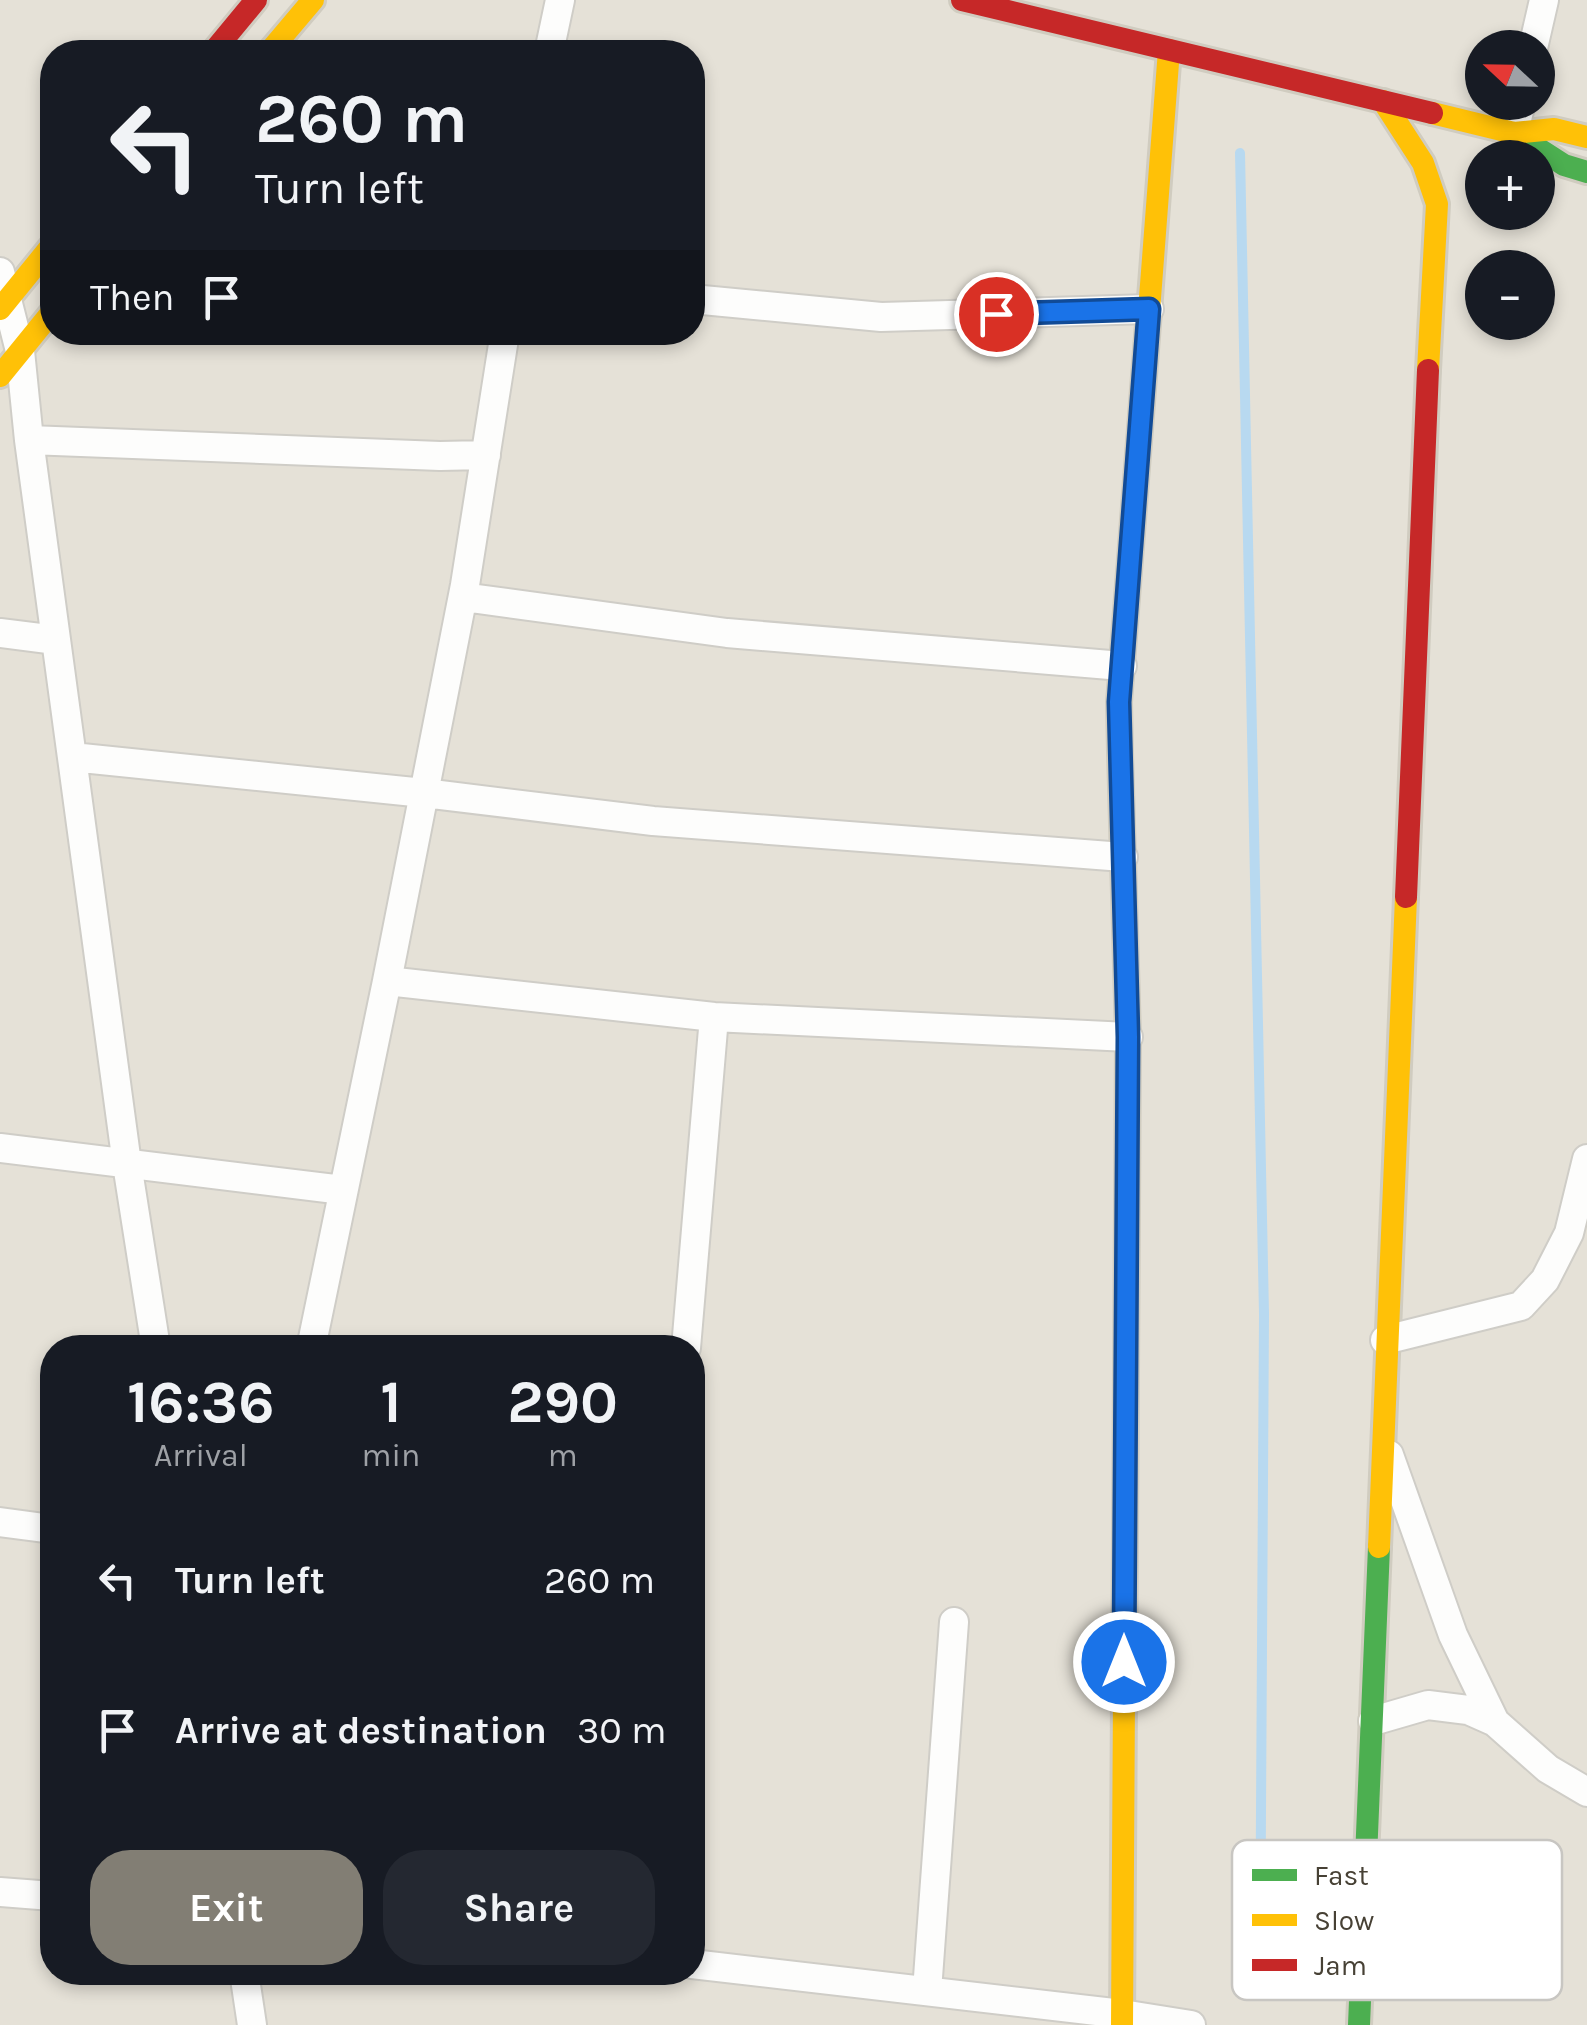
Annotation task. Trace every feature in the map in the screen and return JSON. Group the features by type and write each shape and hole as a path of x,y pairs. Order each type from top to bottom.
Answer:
{"street":[{"path":"223,40 256,0"},
{"path":"279,40 313,0"},
{"path":"552,40 560,0"},
{"path":"962,0 1514,133 1554,129 1587,136"},
{"path":"1537,30 1544,0"},
{"path":"1122,2019 1128,1037 1119,702 1169,50"},
{"path":"1368,1840 1385,1340 1437,206 1413,144 1383,102"},
{"path":"1514,133 1517,120"},
{"path":"1514,133 1564,166 1587,172"},
{"path":"4,304 40,260"},
{"path":"0,272 4,304 20,350 127,1164 154,1335"},
{"path":"705,300 881,318 1149,309"},
{"path":"0,376 40,326"},
{"path":"313,1335 388,981 463,597 503,345"},
{"path":"29,440 486,455"},
{"path":"463,597 728,633 1122,666"},
{"path":"0,633 56,640"},
{"path":"72,758 424,793 654,821 1123,857"},
{"path":"388,981 714,1017 1128,1037"},
{"path":"687,1335 714,1017"},
{"path":"0,1148 343,1190"},
{"path":"1385,1340 1522,1306 1544,1280 1569,1233 1587,1159"},
{"path":"1382,1436 1453,1635 1495,1722"},
{"path":"0,1522 40,1527"},
{"path":"927,1991 954,1622"},
{"path":"1373,1721 1428,1705 1468,1710 1495,1722 1548,1769 1587,1792"},
{"path":"0,1892 40,1895"},
{"path":"705,1965 1190,2025"},
{"path":"246,1985 252,2025"},
{"path":"1359,2025 1360,2000"}],"shaded area":[{"path":"0,0 1587,0 1587,2025 0,2025"}],"waterway":[{"path":"1240,153 1264,1314 1261,1840"}],"traffic: fast":[{"path":"1514,133 1564,165 1587,172"},
{"path":"1120,752 1128,1037 1127,1208"},
{"path":"1367,1840 1379,1547"},
{"path":"1359,2025 1360,2000"}],"traffic: slow":[{"path":"279,40 313,0"},
{"path":"1120,752 1119,702 1169,50"},
{"path":"1383,101 1423,163 1437,204 1428,370"},
{"path":"1432,113 1514,133 1554,129 1587,137"},
{"path":"0,309 40,260"},
{"path":"0,376 40,327"},
{"path":"1379,1547 1406,897"},
{"path":"1122,2025 1127,1208"}],"traffic: jam":[{"path":"223,40 256,0"},
{"path":"962,0 1432,113"},
{"path":"1406,897 1428,370"}],"route":[{"path":"996,314 1149,309 1119,702 1128,1037 1124,1662"}]}
